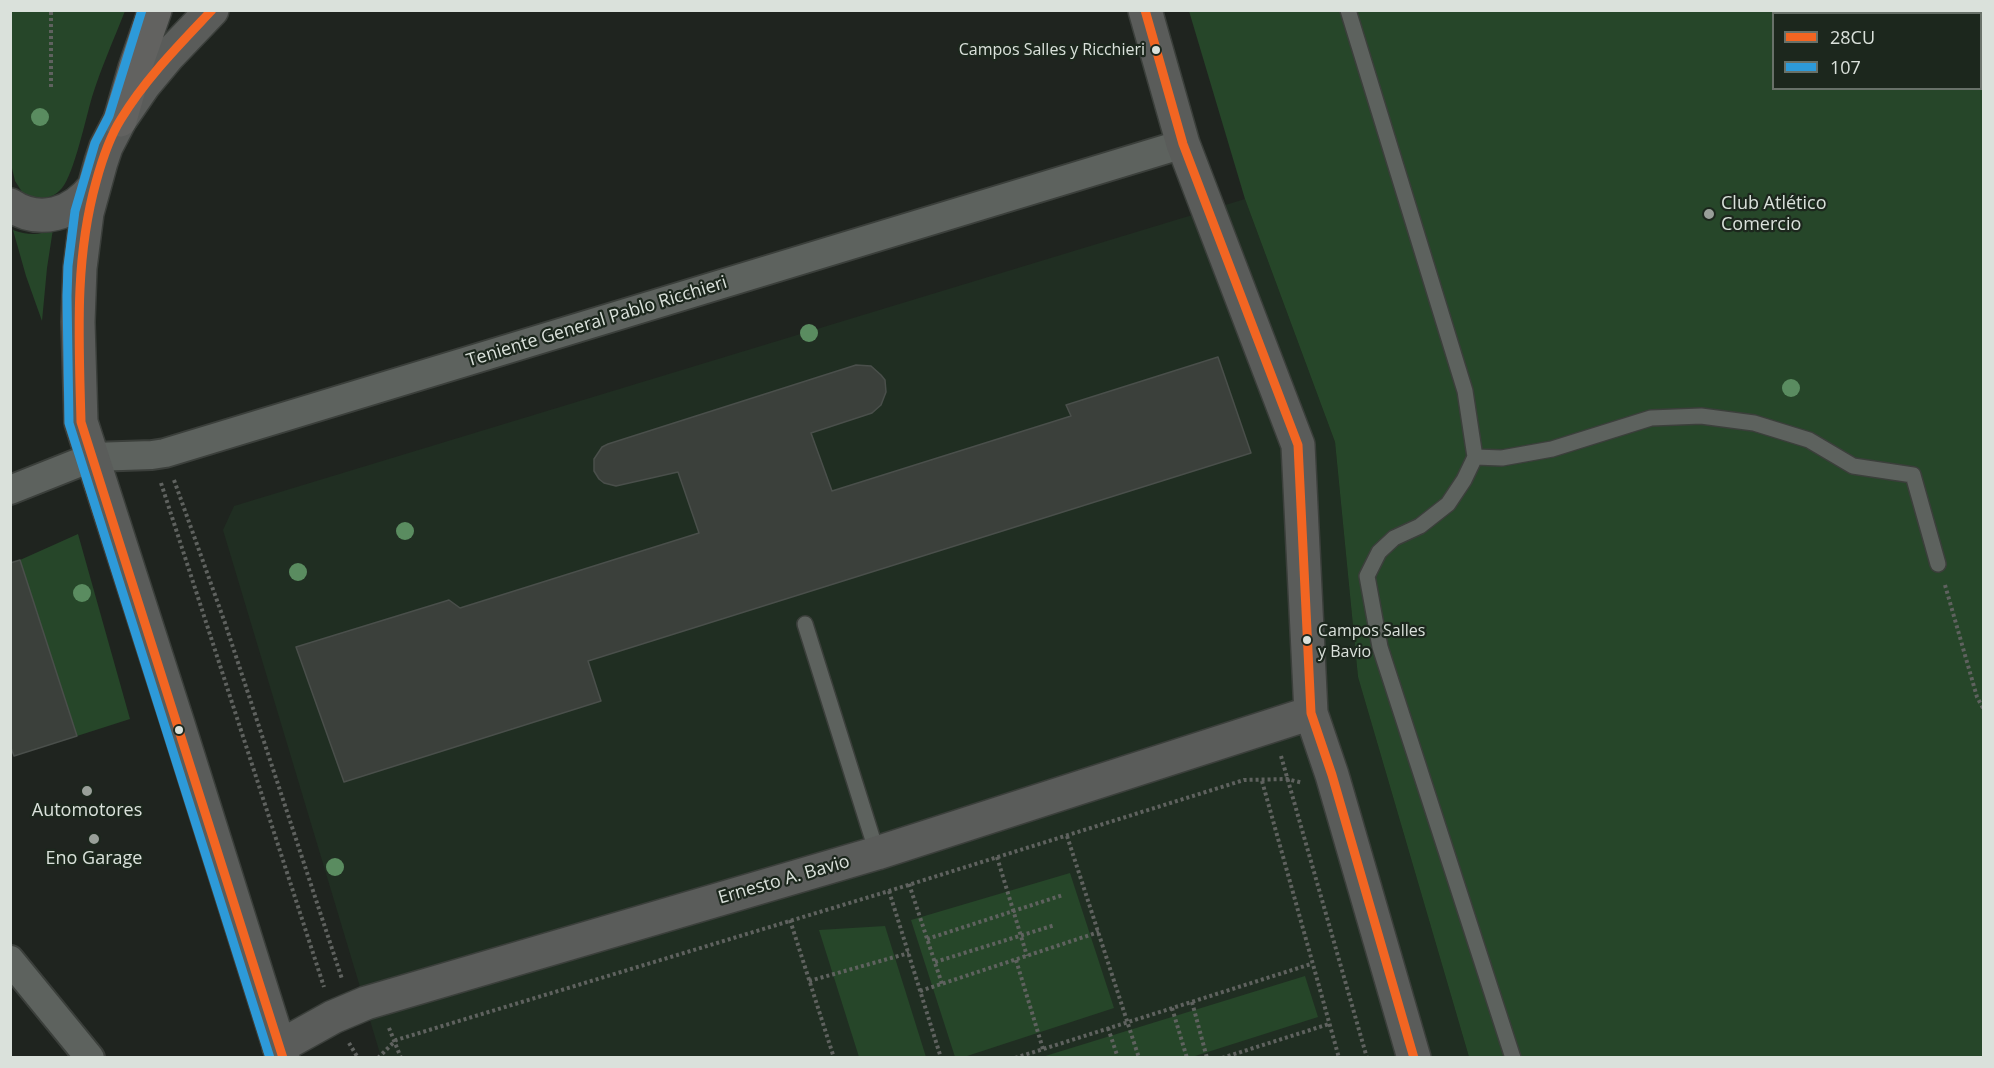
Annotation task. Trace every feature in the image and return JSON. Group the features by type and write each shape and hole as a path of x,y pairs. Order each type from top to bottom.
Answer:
{"main road":[{"path":"120,120 155,10"},
{"path":"212,10 169,55 120,120 106,147 87,213 80,267 78,322 81,422 275,1054"},
{"path":"1145,10 1183,144 1298,445 1311,713 1332,775 1414,1058"},
{"path":"10,205 36,216 58,214 83,200 94,187"},
{"name":"Ernesto A. Bavio","path":"275,1054 333,1017 366,1003 877,853 1311,713"}],"street":[{"name":"Teniente General Pablo Ricchieri","path":"10,490 93,457 158,454 1183,144"},
{"path":"10,960 90,1058"}],"lane":[{"path":"1348,10 1465,391 1475,457 1464,480 1448,504 1420,526 1394,538 1379,552 1367,576 1380,647 1513,1058"},
{"path":"1475,457 1502,458 1552,449 1651,418 1701,416 1754,423 1809,440 1853,466 1913,475 1938,564"},
{"path":"805,624 877,853"}],"path":[{"path":"51,10 51,87"},
{"path":"158,454 229,634 342,980 366,1003"},
{"path":"158,454 333,1017 358,1058"},
{"path":"1938,564 1983,710"},
{"path":"1273,727 1367,1058"},
{"path":"378,1058 396,1041 1244,780 1287,779 1302,784 1332,775"},
{"path":"1262,781 1311,964 1339,1058"},
{"path":"1067,836 1139,1058"},
{"path":"997,857 1027,956"},
{"path":"909,884 942,984"},
{"path":"889,891 941,1058"},
{"path":"927,939 1064,895"},
{"path":"790,920 834,1058"},
{"path":"935,962 1055,925"},
{"path":"920,991 1099,932"},
{"path":"809,981 909,953"},
{"path":"1016,960 1043,1049"},
{"path":"1015,1058 1311,964"},
{"path":"1192,1002 1207,1058"},
{"path":"1172,1008 1187,1058"},
{"path":"1222,1058 1329,1024"},
{"path":"1108,1028 1118,1058"}],"shaded area":[{"path":"1245,199 1335,442 1358,677 1469,1057 381,1057 223,530 234,506"}],"green space":[{"path":"10,11 125,11 103,64 71,171 62,188 49,197 24,195 15,181 11,164"},
{"path":"1189,11 1983,11 1983,1057 1469,1057 1358,677 1335,442 1245,199"},
{"path":"53,229 42,321 13,230 33,234"},
{"path":"78,534 130,719 77,736 20,560"},
{"path":"1070,873 1114,1008 964,1057 955,1057 911,920"},
{"path":"885,926 926,1057 859,1057 819,930"},
{"path":"1305,976 1318,1017 1192,1057 1042,1057"}],"building":[{"path":"1218,357 1251,453 588,661 601,701 344,782 296,647 449,600 460,608 699,533 678,472 616,486 599,479 594,471 594,459 602,447 608,444 856,365 871,366 885,380 886,392 881,405 872,413 811,433 832,491 1071,416 1066,405"},
{"path":"20,560 77,736 14,756 10,745 10,563"}],"transit line":[{"name":"107","path":"142,10 109,116 95,143 75,211 68,266 67,296 69,423 270,1058"},
{"name":"28CU","path":"212,10 141,90 121,119 106,149 89,212 81,271 79,331 81,422 283,1058"},
{"name":"28CU","path":"1145,10 1183,144 1298,445 1311,713 1332,775 1414,1058"}],"place":[{"name":"Campos Salles y Ricchieri","path":"1156,50"},
{"name":"Club Atlético Comercio","path":"1709,214"},
{"name":"Campos Salles y Bavio","path":"1307,640"},
{"name":"Automotores","path":"87,791"},
{"name":"Eno Garage","path":"94,839"}]}
